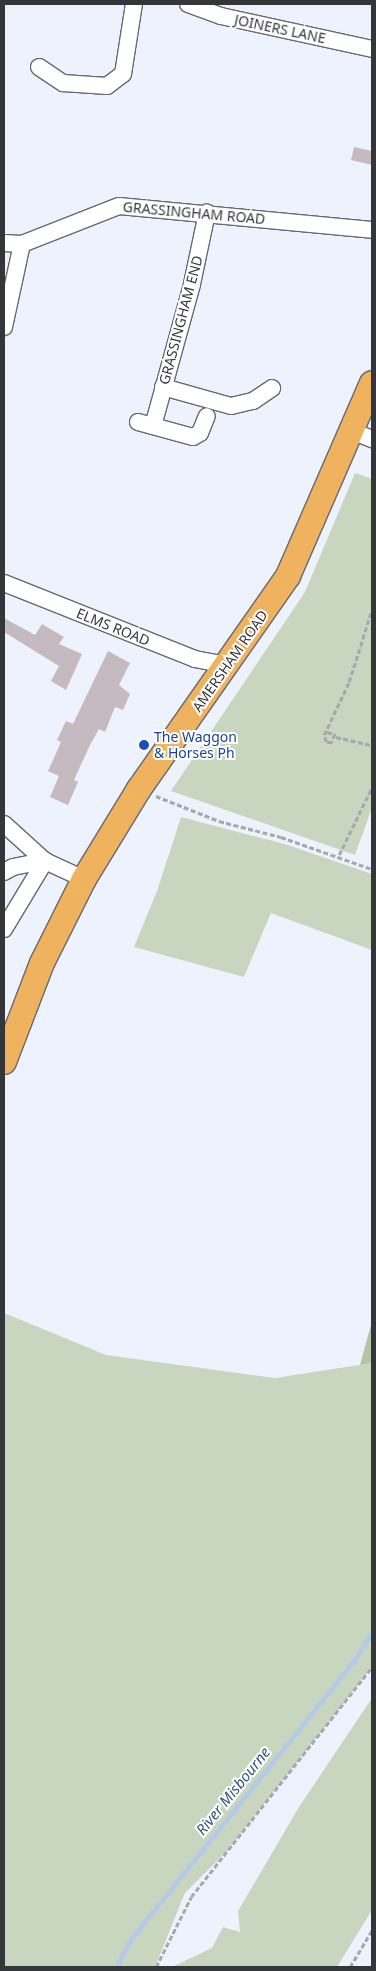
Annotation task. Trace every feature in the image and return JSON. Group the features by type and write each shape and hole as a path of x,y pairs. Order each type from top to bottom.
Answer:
{"highway":[{"name":"AMERSHAM ROAD","path":"4,1062 42,964 84,879 139,789 288,576 362,435 372,383"}],"street":[{"path":"39,67 63,83 107,86 123,74 134,4"},
{"name":"JOINERS LANE","path":"188,4 220,16 372,49"},
{"name":"GRASSINGHAM ROAD","path":"22,244 119,206 372,230"},
{"name":"GRASSINGHAM END","path":"207,213 192,284 163,386 145,424 193,437 200,433 207,416"},
{"path":"4,243 22,244 4,327"},
{"path":"163,386 231,406 253,401 272,388"},
{"name":"ELMS ROAD","path":"4,584 195,659 225,665"},
{"path":"4,824 45,861 84,879"},
{"path":"4,872 13,867 45,861"},
{"path":"4,929 45,861"}],"path":[{"path":"336,737 332,743 326,742 324,737 349,682 372,609"},
{"path":"327,732 333,732 336,737 372,745"},
{"path":"339,856 372,787"},
{"path":"139,789 218,821 339,856 372,869"},
{"path":"156,1967 191,1897 372,1668"},
{"path":"350,1967 372,1930"}],"green space":[{"path":"355,473 372,479 372,808 355,855 171,791 305,592"},
{"path":"181,817 288,845 372,874 372,950 271,913 244,977 134,947 157,891"},
{"path":"4,1313 106,1355 275,1378 372,1363 372,1667 227,1851 185,1893 155,1967 4,1967"},
{"path":"372,1321 372,1363 360,1365"},
{"path":"372,1698 372,1910 337,1967 172,1967 212,1948 223,1927 240,1932 238,1911 299,1807"}],"building":[{"path":"354,147 372,151 372,165 351,160"},
{"path":"4,618 35,635 42,624 64,637 59,644 82,654 66,690 51,681 59,666 4,632"},
{"path":"108,651 130,663 119,685 130,694 123,710 115,707 105,732 99,729 90,745 74,780 78,782 68,805 50,797 59,776 48,771 61,742 57,740 66,721 73,724"}],"waterway":[{"name":"River Misbourne","path":"116,1967 131,1939 354,1661 372,1632"}],"place":[{"name":"The Waggon & Horses Ph","path":"144,745"}]}
